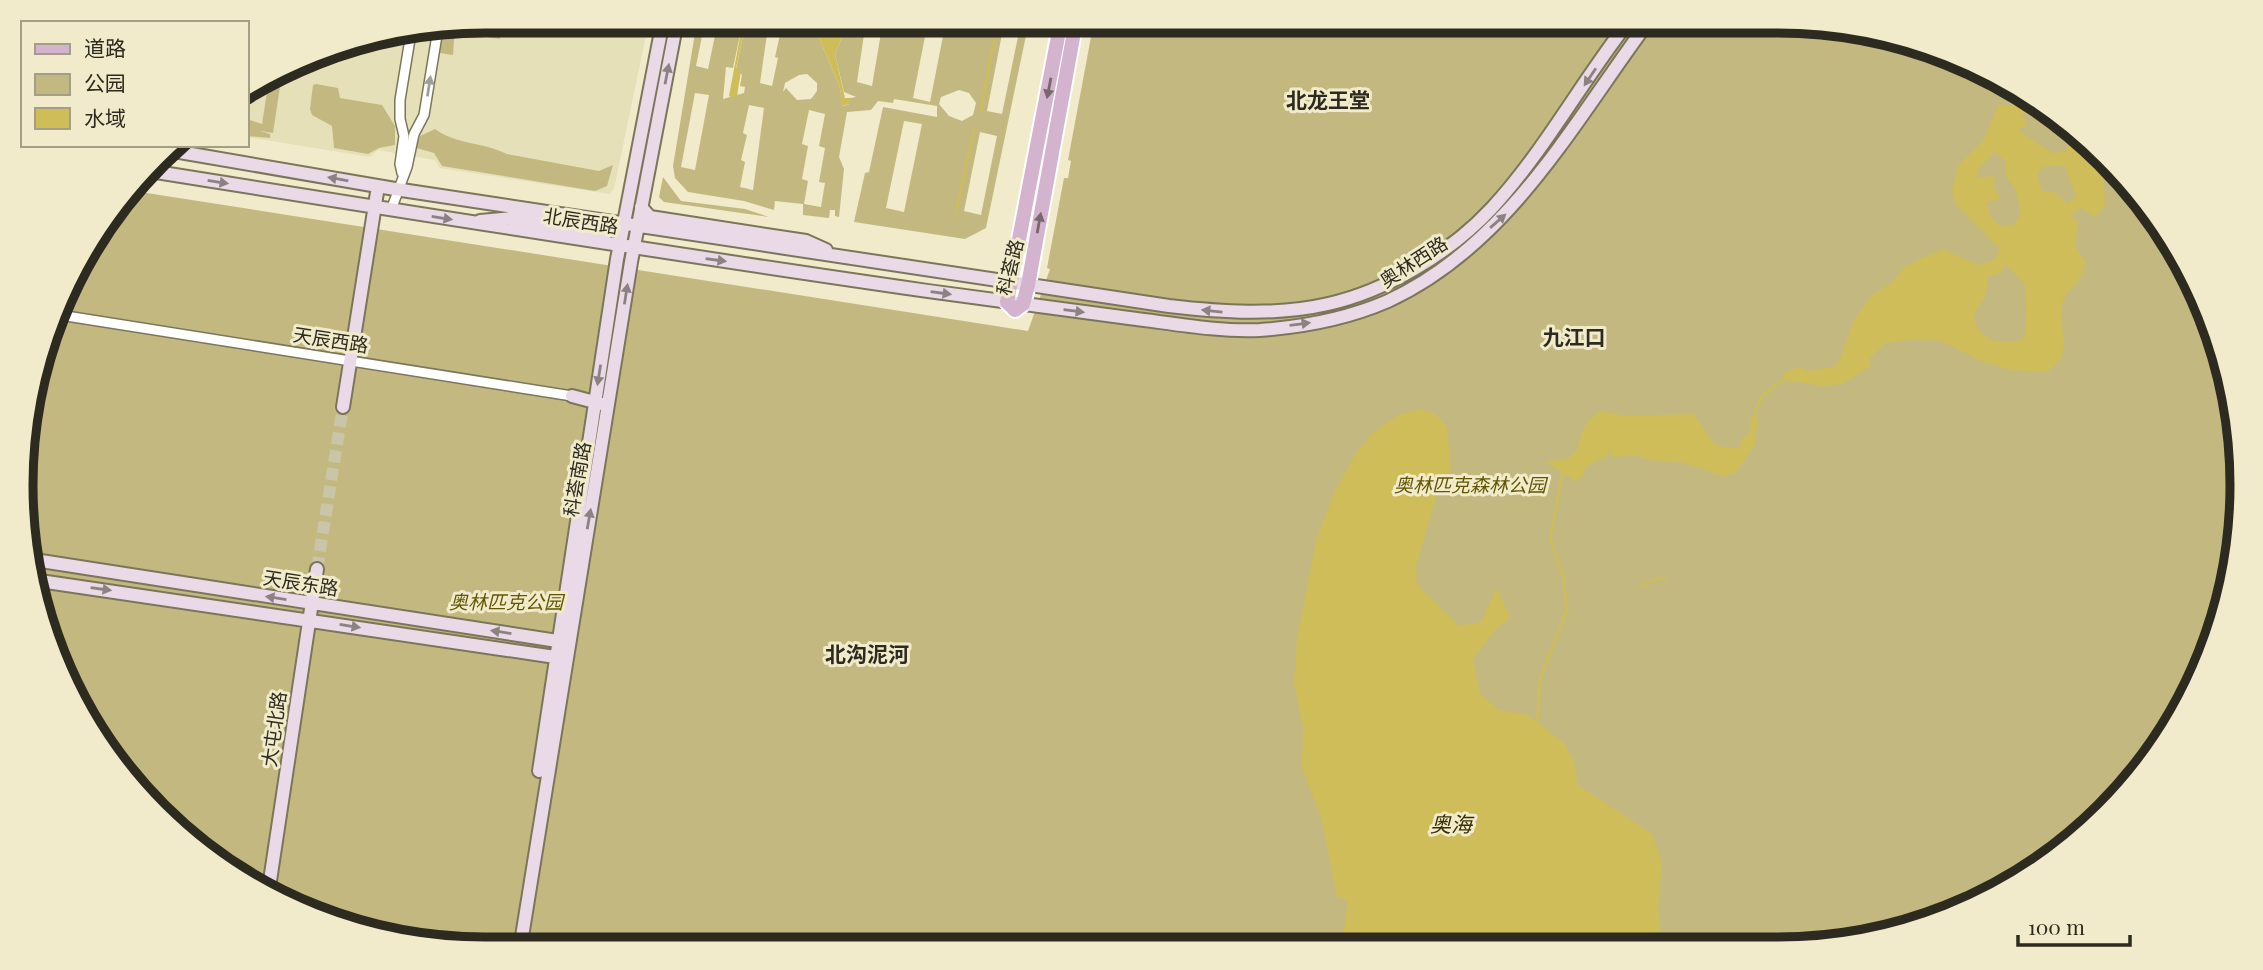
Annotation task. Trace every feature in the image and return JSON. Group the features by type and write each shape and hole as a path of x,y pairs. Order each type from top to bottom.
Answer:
{"main road":[{"name":"科荟路","path":"1060,33 1007,302 1015,310 1023,304 1028,285 1074,33"}],"street":[{"name":"科荟南路","path":"522,937 618,252 661,33"},
{"name":"科荟南路","path":"563,642 675,33"},
{"name":"奥林西路","path":"1011,282 1227,313 1328,304 1380,286 1438,254 1490,210 1575,99 1621,33"},
{"name":"奥林西路","path":"1023,304 1188,325 1258,330 1326,321 1388,301 1444,268 1513,207 1564,143 1641,33"},
{"path":"391,210 402,173 407,167 414,134 426,107 437,36"},
{"path":"402,173 400,164 404,136 400,100 410,40"},
{"path":"605,221 623,200 639,123 647,104"},
{"path":"401,123 419,127"},
{"name":"北辰西路","path":"180,152 664,231 1011,282"},
{"name":"北辰西路","path":"159,173 470,222 618,252 634,248 1007,302"},
{"path":"633,174 639,179 647,176"},
{"path":"343,407 378,186"},
{"path":"470,222 514,218 613,232 642,206 650,217 806,241 839,257"},
{"path":"618,252 627,237 634,233 664,231"},
{"name":"天辰西路","path":"66,316 609,402"},
{"name":"天辰东路","path":"40,561 563,642"},
{"name":"大屯北路","path":"270,882 317,569"},
{"name":"天辰东路","path":"44,582 561,658"},
{"name":"科荟南路","path":"514,937 561,658"}],"shaded area":[{"path":"485,33 646,33 614,189 609,194 440,168 435,160 378,150 370,157 248,137 248,101 285,80 340,57 426,37"}],"green space":[{"path":"501,33 500,39 466,34"},
{"path":"695,33 703,33 696,66 708,69 716,33 740,33 733,68 726,67 723,99 744,93 745,87 740,86 742,75 736,69 744,33 767,33 760,83 772,86 780,33 817,33 840,88 843,106 850,104 850,98 856,97 844,92 835,54 844,33 864,33 857,82 872,86 881,33 926,33 913,98 930,102 944,33 1002,33 987,111 1002,114 1019,33 1027,33 986,228 965,239 854,222 865,173 869,172 883,107 937,117 937,106 894,99 893,103 878,101 871,110 847,112 839,157 844,169 839,217 835,216 835,210 830,210 829,218 803,215 803,204 775,201 774,210 744,201 688,192 675,178 673,166","holes":["807,74 817,83 817,91 811,99 797,100 786,88 783,92 785,83 799,75","959,90 969,93 976,103 973,115 962,121 949,116 939,104 941,97","695,93 709,95 695,170 681,167","749,105 764,108 753,190 740,187 745,162 741,160 747,135 743,133","809,110 825,114 819,146 825,148 819,182 825,183 821,207 804,204 808,181 802,179 808,146 802,144","904,121 922,124 904,212 886,208","980,132 997,136 981,215 964,211"]},
{"name":"奥林匹克森林公园","path":"1092,33 1808,34 1895,49 1923,57 1978,80 2029,109 2053,127 2076,145 2118,187 2154,234 2169,259 2206,340 2226,426 2229,515 2214,602 2206,630 2183,685 2154,736 2118,783 2076,825 2029,861 1978,890 1923,913 1837,933 1778,937 485,937 426,933 340,913 285,890 234,861 187,825 145,783 109,736 94,711 57,630 42,573 34,515 34,455 42,397 57,340 68,312 109,234 141,192 1028,331 1050,269 1047,268 1064,178 1068,178 1071,161 1068,160"},
{"path":"454,34 453,55 440,53 443,35"},
{"path":"313,85 338,88 340,98 382,105 395,126 395,145 379,148 368,154 334,148 332,126 312,115 310,109"},
{"path":"274,86 280,87 273,133 260,131 270,134 270,138 248,136 248,119 262,124 267,90"},
{"path":"435,129 452,138 507,154 599,171 613,165 607,186 595,191 442,166 434,153 416,148 420,136"},
{"path":"663,177 681,201 745,209 769,217 664,202 659,197"}],"water":[{"path":"741,33 743,33 736,68 741,71 737,96 729,96"},
{"path":"817,33 844,33 835,54 845,98 850,98 850,104 842,106 840,88"},
{"path":"2012,99 2029,109 2035,114 2021,114 2021,117 2026,118 2025,127 2018,127 2021,132 2054,154 2065,151 2070,141 2104,173 2105,205 2095,217 2081,208 2071,215 2078,224 2075,246 2086,263 2082,275 2066,295 2062,306 2064,341 2061,357 2056,365 2047,372 2010,370 1979,360 1941,341 1917,339 1885,343 1869,359 1871,366 1842,384 1825,386 1784,380 1783,374 1799,367 1808,371 1833,367 1839,361 1854,320 1872,295 1894,281 1905,266 1943,249 1978,265 1996,259 2000,249 1956,204 1952,191 1958,166 1983,141 1999,104 2011,106","holes":["1995,151 2006,162 2006,175 2016,190 2021,215 2015,224 2002,227 1992,219 1986,203 2001,198 1994,187 1993,176 1976,178 1979,168","2046,166 2065,166 2076,196 2068,204 2054,192 2042,191 2037,173","2006,264 2025,285 2024,335 2023,339 1999,342 1980,331 1974,315 1986,294 1988,277 2000,273"]},
{"name":"奥海","path":"1420,409 1435,414 1447,427 1451,469 1438,490 1416,567 1417,585 1459,626 1481,622 1497,588 1510,618 1494,631 1473,659 1480,694 1499,710 1528,715 1565,744 1574,761 1578,785 1652,834 1662,862 1658,910 1661,937 1343,937 1348,900 1337,897 1322,820 1302,767 1303,727 1294,684 1297,639 1317,537 1335,491 1356,453 1375,431 1398,415"},
{"path":"1602,411 1625,416 1694,414 1715,445 1730,448 1741,447 1740,441 1748,435 1752,416 1758,417 1755,444 1735,474 1728,473 1725,477 1682,462 1649,460 1637,455 1613,457 1609,447 1609,455 1588,465 1578,482 1545,462 1565,459 1573,454 1587,423"}],"waterway":[{"path":"981,110 995,33"},
{"path":"956,212 974,130"},
{"path":"1754,418 1764,394 1785,380"},
{"path":"1537,722 1540,679 1567,610 1563,575 1550,539 1563,470"},
{"path":"1641,586 1657,578 1666,579"}],"tunnel":[{"path":"317,569 343,407"}],"district":[{"name":"北龙王堂","path":"1328,99"},
{"name":"九江口","path":"1574,336"},
{"name":"北沟泥河","path":"867,653"}],"park label":[{"name":"奥林匹克公园","path":"506,601"}]}
